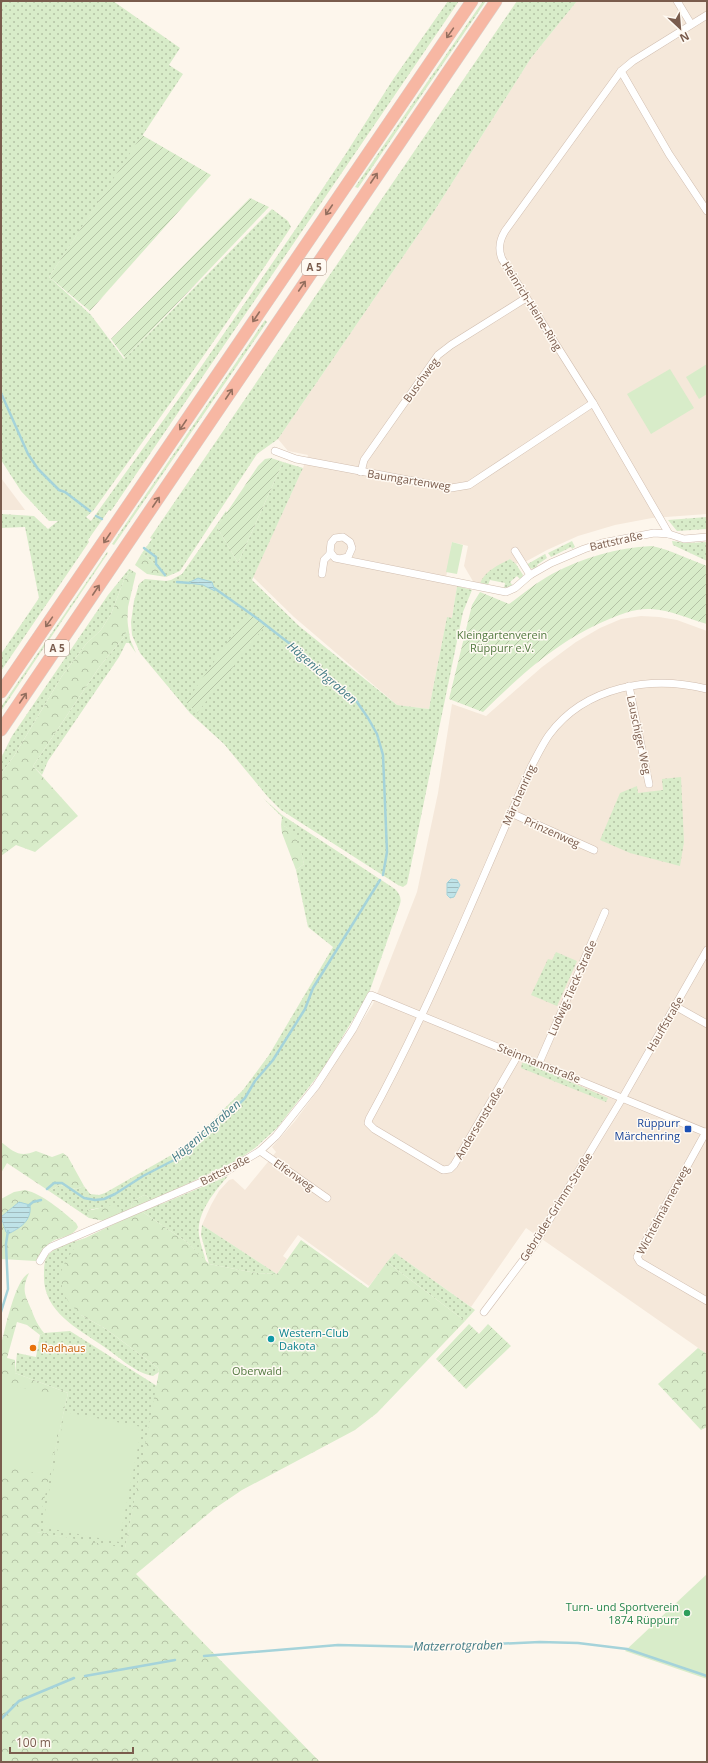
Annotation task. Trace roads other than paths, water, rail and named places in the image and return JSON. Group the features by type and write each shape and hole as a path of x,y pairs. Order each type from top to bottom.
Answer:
{"highway":[{"name":"A 5","path":"1,692 96,555 472,1"},
{"name":"A 5","path":"1,730 496,1"}],"street":[{"path":"677,1 691,24"},
{"name":"Heinrich-Heine-Ring","path":"669,534 593,403 526,298 502,259 499,251 501,238 538,184 621,72 633,61 707,15"},
{"path":"621,72 670,154 707,211"},
{"name":"Buschweg","path":"361,472 364,460 438,355 451,345 526,298"},
{"name":"Baumgartenweg","path":"275,451 296,459 361,472 452,488 463,487 469,485 593,403"},
{"name":"Battstraße","path":"340,559 506,592 515,588 530,575 566,556 602,543 636,535 654,533 669,534 684,539 707,537"},
{"path":"338,537 346,538 352,545 351,552 348,557 340,559 335,558 331,553 330,545 333,540 338,537"},
{"path":"514,551 530,575"},
{"path":"322,574 324,560 331,553"},
{"name":"Märchenring","path":"422,1016 536,757 555,728 569,714 587,702 604,693 629,686 664,683 707,688"},
{"name":"Lauschiger Weg","path":"629,686 649,784"},
{"name":"Prinzenweg","path":"511,813 594,850"},
{"name":"Ludwig-Tieck-Straße","path":"539,1063 605,912"},
{"name":"Hauffstraße","path":"623,1097 707,950"},
{"name":"Battstraße","path":"40,1261 46,1251 51,1247 225,1172 260,1152 276,1136 316,1086 353,1029 371,995"},
{"name":"Steinmannstraße","path":"371,995 623,1097 706,1133"},
{"path":"675,1006 707,1024"},
{"name":"Andersenstraße","path":"422,1016 368,1123 374,1129 443,1170 450,1169 454,1165 518,1055"},
{"name":"Gebrüder-Grimm-Straße","path":"484,1312 533,1247 623,1097"},
{"name":"Wichtelmännerweg","path":"706,1133 637,1257 640,1262 707,1301"},
{"name":"Elfenweg","path":"260,1152 327,1198"}],"water":[{"path":"198,578 212,582 215,591 203,585 188,583"},
{"path":"451,879 457,880 460,885 454,897 450,898 447,895 447,883"},
{"path":"19,1202 30,1205 29,1215 27,1220 21,1226 8,1234 1,1217"}],"waterway":[{"path":"1,393 28,454 38,469 59,490 65,492 90,511"},
{"path":"96,516 102,519"},
{"path":"144,548 156,557 156,564 165,575"},
{"name":"Hägenichgraben","path":"177,582 190,583"},
{"name":"Hägenichgraben","path":"214,588 294,647 355,699 368,718 377,734 383,755 387,852 383,875"},
{"name":"Hägenichgraben","path":"47,1189 54,1183 62,1183 84,1198 95,1200 104,1199 176,1159 194,1146 221,1117 236,1107 245,1098 255,1081 273,1060 305,1009 313,988 380,880"},
{"path":"28,1206 33,1202 41,1200"},
{"path":"1,1312 8,1289 6,1244 8,1231"},
{"name":"Matzerrotgraben","path":"204,1656 338,1645 424,1647 540,1642 578,1643 627,1649 707,1676"},
{"name":"Matzerrotgraben","path":"85,1676 175,1660"},
{"name":"Matzerrotgraben","path":"1,1719 19,1701 74,1678"}],"place":[{"name":"Rüppurr Märchenring","path":"688,1129"},
{"name":"Western-Club Dakota","path":"271,1339"},
{"name":"Radhaus","path":"33,1348"},
{"name":"Turn- und Sportverein 1874 Rüppurr","path":"687,1613"}],"park label":[{"name":"Kleingartenverein Rüppurr e.V.","path":"502,641"},
{"name":"Oberwald","path":"257,1371"}]}
